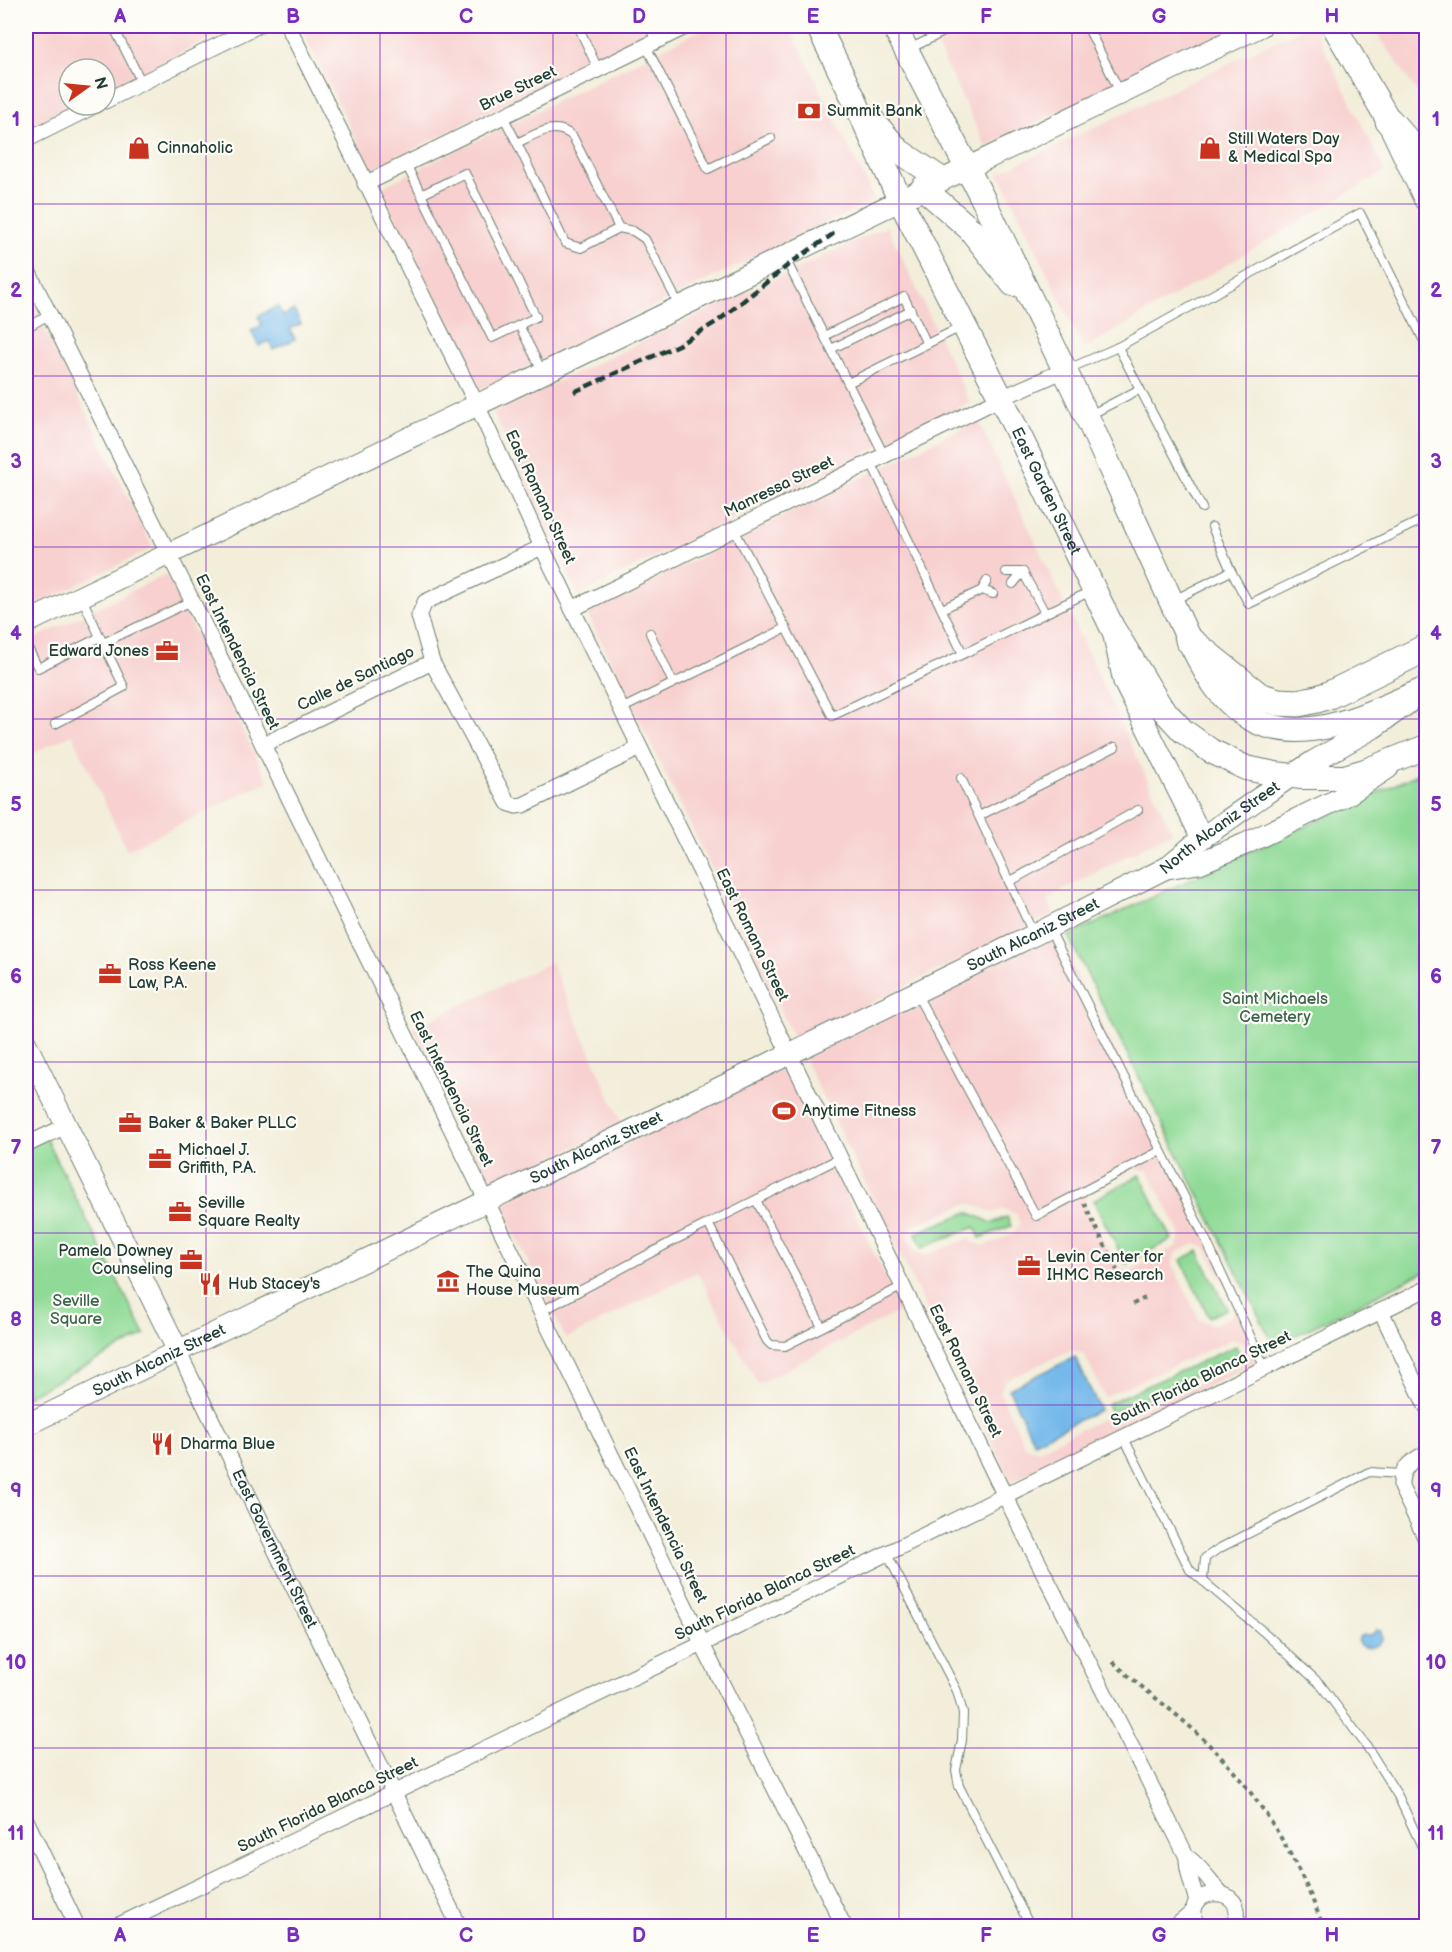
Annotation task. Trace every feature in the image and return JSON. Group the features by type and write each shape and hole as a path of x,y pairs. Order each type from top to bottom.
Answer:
{"highway":[{"path":"1389,121 1426,163"},
{"path":"1189,640 1259,696 1278,702 1298,703 1329,695 1426,648"}],"main road":[{"name":"East Garden Street","path":"818,26 900,200 1001,398 1112,627 1160,706 1183,731 1211,751 1258,771 1291,776 1344,777 1417,751"},
{"path":"894,26 984,201 1087,417 1189,640 1213,683 1232,705 1256,721 1276,728 1299,730 1322,728 1357,718 1426,689"},
{"path":"1334,26 1389,121 1426,199"},
{"path":"854,99 899,151 932,184 1041,319"}],"street":[{"path":"117,95 257,26"},
{"name":"East Romana Street","path":"288,26 477,405 572,609 1005,1496 1187,1857 1186,1870 1193,1885 1196,1914"},
{"name":"Brue Street","path":"365,184 687,26"},
{"path":"26,623 1261,26"},
{"path":"26,140 72,117"},
{"name":"East Intendencia Street","path":"26,267 263,745 702,1644 844,1926"},
{"name":"Manressa Street","path":"572,609 1001,398 1065,370"},
{"path":"542,547 425,602 419,616 432,662 508,803 516,806 524,805 640,748"},
{"path":"1112,627 1124,682 1202,838"},
{"name":"Calle de Santiago","path":"263,745 432,662"},
{"name":"North Alcaniz Street","path":"1166,868 1202,838 1291,776 1373,728 1426,689"},
{"name":"North Alcaniz Street","path":"1166,868 1199,863 1245,844 1347,795 1417,751"},
{"name":"South Alcaniz Street","path":"26,1425 790,1054 1166,868"},
{"name":"East Government Street","path":"26,1044 459,1926"},
{"path":"26,1145 66,1126"},
{"name":"South Florida Blanca Street","path":"117,1926 887,1554 1426,1289"},
{"path":"1381,1311 1426,1406"},
{"path":"1426,1453 1411,1461 1404,1469 1401,1487 1426,1539"},
{"path":"26,1820 77,1926"},
{"name":"East Romana Street","path":"1187,1857 1194,1861 1202,1873 1236,1906 1238,1913 1235,1926"},
{"path":"1176,1926 1196,1914 1201,1898 1208,1894 1221,1893"}],"lane":[{"path":"113,26 141,83"},
{"path":"578,26 598,69"},
{"path":"648,26 651,43 708,169 771,138"},
{"path":"906,50 956,26"},
{"path":"1087,26 1120,93"},
{"path":"503,116 565,243 581,248 619,228 633,231 645,239 680,306"},
{"path":"517,143 545,130 558,128 567,131 573,137 619,228"},
{"path":"406,164 492,338 536,317 465,173 422,195"},
{"path":"1065,370 1118,347 1360,213 1426,345"},
{"path":"784,256 848,384 963,654"},
{"path":"824,336 904,297 927,344"},
{"path":"831,349 910,310"},
{"path":"26,328 49,315"},
{"path":"519,325 543,372"},
{"path":"848,384 964,326"},
{"path":"1118,347 1202,508"},
{"path":"1087,417 1140,389"},
{"path":"1212,527 1231,571 1249,604 1426,518"},
{"path":"734,529 832,716 1094,589"},
{"path":"1172,601 1231,571"},
{"path":"1006,572 1023,572"},
{"path":"1023,572 1045,613"},
{"path":"1013,584 1023,572"},
{"path":"942,609 982,590 987,581"},
{"path":"982,590 993,594"},
{"path":"55,724 124,687 81,596"},
{"path":"26,644 38,668 192,601"},
{"path":"621,708 786,628"},
{"path":"650,633 673,683"},
{"path":"979,816 1115,747"},
{"path":"961,778 1009,882 1041,931 1205,1238 1265,1368"},
{"path":"1009,882 1138,810"},
{"path":"916,992 1036,1216 1160,1151"},
{"path":"540,1312 708,1223 840,1158"},
{"path":"756,1200 822,1327"},
{"path":"708,1223 771,1345 785,1346 903,1286"},
{"path":"1124,1438 1190,1570 1266,1634 1320,1684 1366,1745 1414,1828 1426,1855"},
{"path":"1203,1581 1205,1558 1218,1549 1369,1472 1402,1474"},
{"path":"887,1554 957,1691 963,1713 962,1740 956,1770 959,1786 1030,1926"}],"path":[{"path":"1084,1202 1117,1270"},
{"path":"1133,1304 1149,1296"},
{"path":"1113,1662 1184,1720 1244,1783 1287,1846 1323,1926"}],"shaded area":[{"path":"26,26 235,26 117,84 117,57 57,57 57,114 26,129"},
{"path":"300,26 665,26 371,170"},
{"path":"709,26 789,26 875,200 481,389 380,188"},
{"path":"927,26 1239,26 986,147"},
{"path":"1307,26 1313,26 1385,171 1084,349 999,173"},
{"path":"1373,26 1426,26 1426,105 1377,33"},
{"path":"887,226 970,402 578,595 493,412"},
{"path":"26,291 153,548 26,610"},
{"path":"978,420 1172,832 1047,899 1054,914 795,1040 587,613"},
{"path":"166,574 268,781 127,850 72,734 26,757 26,643"},
{"path":"1062,931 1059,940 1265,1350 1270,1355 1011,1482 804,1058","holes":["1135,1168 1148,1171 1181,1235 1177,1246 1130,1271 1117,1267 1084,1204 1088,1193","965,1204 973,1204 993,1213 1004,1209 1016,1214 1020,1223 1014,1234 984,1246 971,1242 970,1238 926,1255 914,1251 907,1236 913,1225","1194,1244 1206,1248 1235,1305 1231,1316 1214,1325 1200,1321 1172,1264 1176,1253","1232,1339 1245,1343 1249,1352 1244,1363 1115,1421 1104,1418 1038,1450 1025,1446 1000,1392 1005,1381 1071,1350 1084,1354 1105,1397"]},
{"path":"551,962 622,1124 492,1188 413,1028"},
{"path":"784,1067 902,1310 758,1384 697,1272 566,1339 500,1205"}],"green space":[{"name":"Saint Michaels Cemetery","path":"1426,770 1426,1271 1274,1346 1068,936"},
{"name":"Seville Square","path":"42,1131 145,1335 26,1397 26,1139"},
{"path":"1140,1175 1172,1239 1126,1264 1093,1200"},
{"path":"968,1212 992,1223 1007,1217 1011,1226 980,1238 975,1227 922,1248 916,1233"},
{"path":"1198,1251 1227,1309 1209,1317 1181,1260"},
{"path":"1236,1346 1240,1355 1111,1413 1107,1404"}],"water":[{"path":"278,306 283,316 294,310 301,324 290,329 295,339 273,350 269,341 259,346 251,331 262,325 258,316"},
{"path":"1075,1357 1100,1410 1034,1442 1009,1389"},
{"path":"1376,1629 1381,1630 1383,1638 1379,1644 1374,1647 1361,1646 1357,1641 1359,1637 1368,1636"}],"railway":[{"path":"574,392 678,345 718,321 792,262 836,232"}],"place":[{"name":"Summit Bank","path":"809,111"},
{"name":"Cinnaholic","path":"139,148"},
{"name":"Still Waters Day & Medical Spa","path":"1210,148"},
{"name":"Edward Jones","path":"167,651"},
{"name":"Ross Keene Law, P.A.","path":"110,974"},
{"name":"Anytime Fitness","path":"784,1111"},
{"name":"Baker & Baker PLLC","path":"130,1123"},
{"name":"Michael J. Griffith, P.A.","path":"160,1159"},
{"name":"Seville Square Realty","path":"180,1212"},
{"name":"Pamela Downey Counseling","path":"191,1260"},
{"name":"Levin Center for IHMC Research","path":"1029,1266"},
{"name":"The Quina House Museum","path":"448,1281"},
{"name":"Hub Stacey's","path":"210,1284"},
{"name":"Dharma Blue","path":"162,1444"}]}
